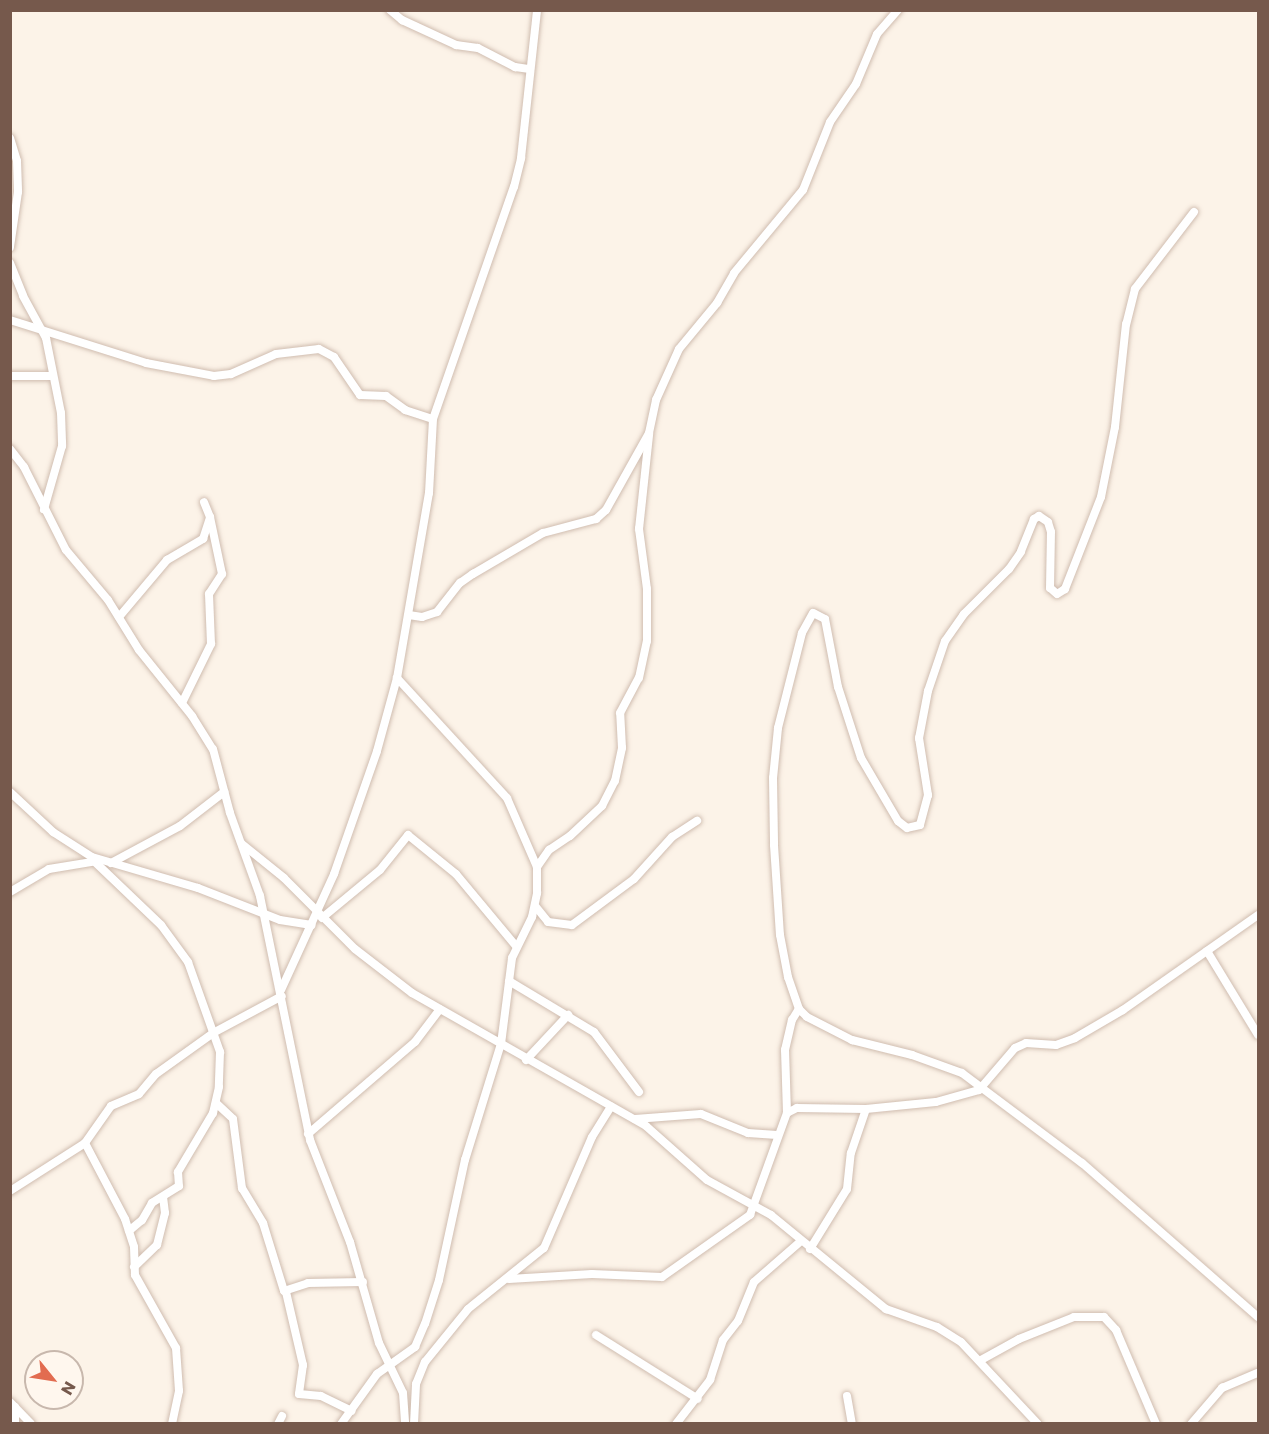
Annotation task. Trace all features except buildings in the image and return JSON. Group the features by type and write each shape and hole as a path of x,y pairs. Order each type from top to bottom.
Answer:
{"street":[{"path":"390,10 402,20 456,45 478,48 515,67 530,69"},
{"path":"320,915 377,751 397,678 429,493 433,419 514,187 537,10"},
{"path":"537,867 549,850 570,836 602,806 617,772 622,748 620,713 639,678 646,648 647,589 639,529 649,433 656,400 679,349 712,309 734,273 803,190 834,114 856,84 877,34 898,10"},
{"path":"10,138 17,161 18,192 10,247"},
{"path":"1194,212 1135,288 1126,324 1115,427 1101,497 1065,589 1057,594 1050,588 1051,532 1048,522 1039,516 1034,519 1021,552 1009,569 964,614 945,641 923,712 919,738 927,806 925,817 914,829 898,821 851,737 825,619 813,613 807,620 778,728 773,778 780,935 788,977 799,1009 825,1029 946,1066 984,1088 1082,1163 1258,1317"},
{"path":"10,263 23,296 41,327 63,430 44,509"},
{"path":"10,320 41,327 128,358 214,376 231,374 276,354 319,349 334,357 360,395 381,395 405,410 433,419"},
{"path":"10,376 52,376"},
{"path":"409,615 422,617 437,612 465,579 539,535 602,515 649,433"},
{"path":"10,449 66,550 119,617 147,662 182,703 213,749 224,792 264,915 308,1134 363,1282 379,1343 403,1393 405,1424"},
{"path":"182,703 211,644 209,594 222,574 210,517 204,502"},
{"path":"119,617 167,560 203,539 210,517"},
{"path":"341,1424 377,1374 390,1368 415,1347 428,1314 465,1160 501,1044 516,946 536,907 537,867 507,798 397,678"},
{"path":"10,792 53,832 97,861 161,925 189,962 213,1033 220,1062 216,1103 178,1172 179,1186 152,1203 142,1220 129,1230"},
{"path":"111,863 180,826 224,792"},
{"path":"536,907 548,922 572,925 634,879 682,827 697,821"},
{"path":"10,1191 85,1143 110,1106 139,1094 156,1074 213,1033 281,993 312,925 320,915 380,870 408,835 456,874 516,946"},
{"path":"241,843 284,878 320,915 378,968 440,1009 526,1060 635,1119 707,1180 756,1205 886,1309 944,1330 981,1360 1038,1424"},
{"path":"10,892 49,869 97,861 198,888 264,915 312,925"},
{"path":"787,1113 803,1108 866,1109 936,1102 984,1088 1004,1059 1020,1045 1056,1045 1075,1038 1123,1010 1258,915"},
{"path":"1207,951 1258,1035"},
{"path":"509,981 568,1015 596,1035 639,1092"},
{"path":"308,1134 415,1042 440,1009"},
{"path":"509,1280 592,1274 662,1277 745,1218 756,1205 777,1135 787,1113 784,1050 792,1020 799,1009"},
{"path":"526,1060 568,1015"},
{"path":"216,1103 233,1119 242,1188 263,1223 277,1278 286,1292 303,1365 300,1394 321,1396 352,1411"},
{"path":"414,1424 416,1384 425,1362 468,1309 509,1280 549,1241 592,1137 611,1107"},
{"path":"810,1249 847,1189 851,1153 866,1109"},
{"path":"635,1119 700,1114 748,1133 777,1135"},
{"path":"85,1143 129,1230 135,1275 177,1348 180,1391 172,1424"},
{"path":"134,1267 157,1245 165,1212 163,1197"},
{"path":"676,1424 698,1399 710,1380 723,1340 738,1321 754,1282 801,1241"},
{"path":"286,1292 308,1283 363,1282"},
{"path":"981,1360 1018,1339 1074,1317 1104,1317 1116,1330 1156,1424"},
{"path":"596,1335 698,1399"},
{"path":"1191,1424 1222,1388 1258,1373"},
{"path":"847,1396 852,1424"},
{"path":"13,1405 15,1424"},
{"path":"13,1405 31,1424"}]}
